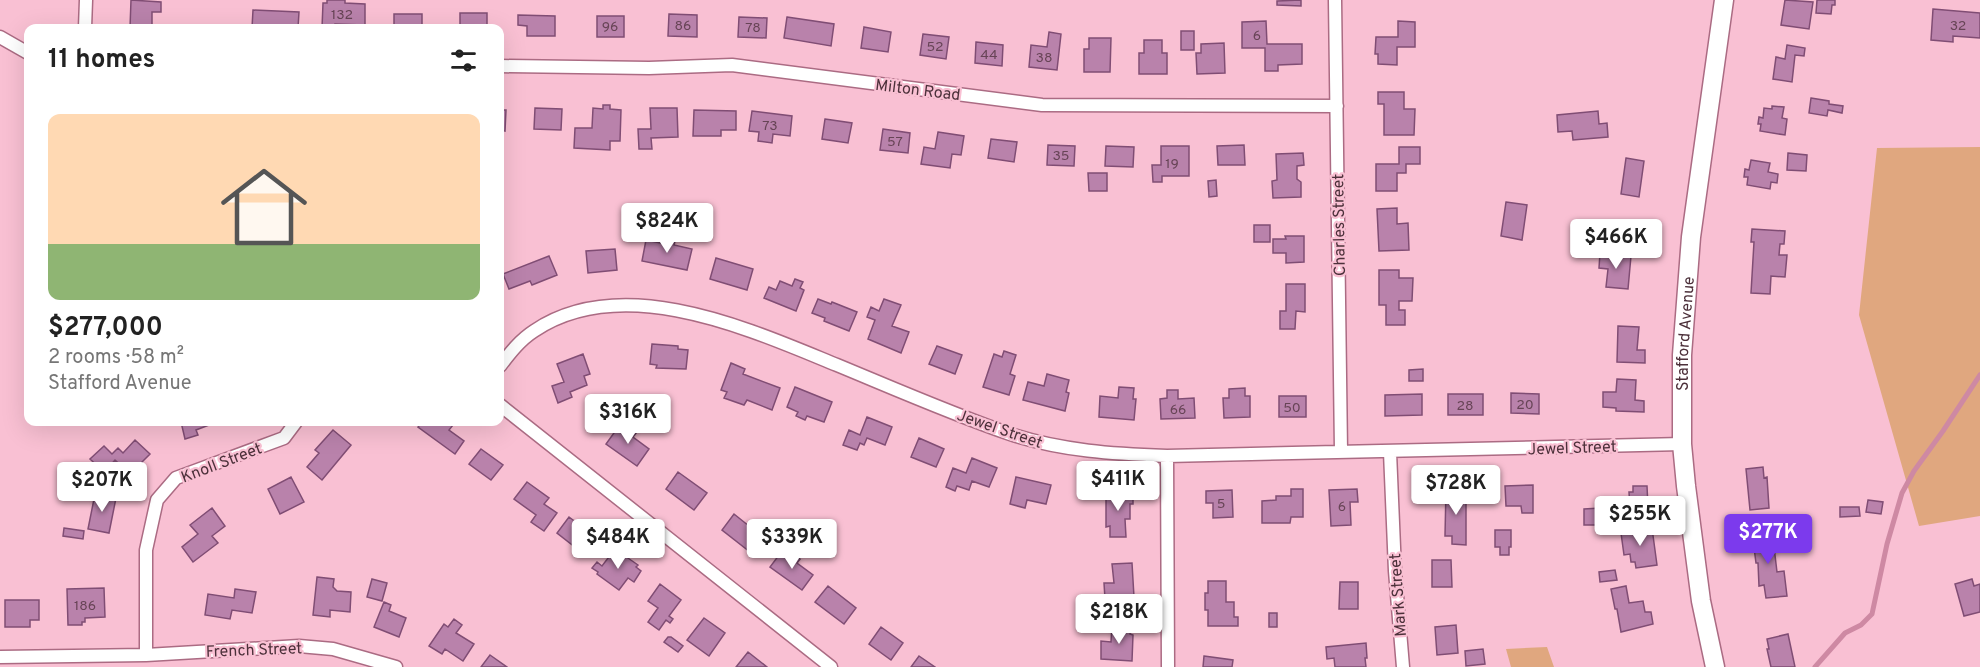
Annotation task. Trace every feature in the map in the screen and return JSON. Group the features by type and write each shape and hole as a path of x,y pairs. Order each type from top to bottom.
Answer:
{"main road":[{"name":"Stafford Avenue","path":"1715,667 1701,601 1686,486 1682,444 1682,355 1691,237 1724,0"}],"street":[{"path":"86,0 86,24"},
{"name":"Charles Street","path":"1335,0 1341,451"},
{"path":"0,37 24,51"},
{"name":"Milton Road","path":"504,66 649,68 732,65 1042,105 1337,106"},
{"name":"Jewel Street","path":"504,362 526,338 556,318 604,306 641,306 677,310 718,319 759,333 1012,434 1041,443 1082,451 1167,456 1682,444"},
{"path":"504,408 831,667"},
{"name":"Knoll Street","path":"146,655 146,550 158,500 176,478 284,438 293,426"},
{"name":"Mark Street","path":"1390,452 1395,571 1403,667"},
{"path":"1167,456 1168,667"},
{"name":"French Street","path":"0,657 146,655 299,646 333,649 396,667"}],"shaded area":[{"path":"1980,147 1980,516 1919,526 1859,315 1877,148"},
{"path":"1547,647 1554,667 1511,667 1506,649"}],"building":[{"path":"131,0 161,2 161,12 152,12 152,24 130,24"},
{"path":"327,0 345,0 345,3 365,4 365,24 322,24 323,3 327,3"},
{"path":"1301,0 1301,6 1277,5 1277,1"},
{"path":"1785,0 1813,2 1809,29 1781,25"},
{"path":"1817,0 1835,0 1831,14 1816,13"},
{"path":"1933,9 1980,13 1980,38 1953,36 1953,42 1931,40"},
{"path":"253,10 299,12 298,24 252,24"},
{"path":"460,13 487,13 487,24 460,24"},
{"path":"394,14 422,14 422,24 394,24"},
{"path":"669,14 697,15 697,37 668,36"},
{"path":"518,15 555,16 555,36 527,36 527,26 518,25"},
{"path":"597,16 624,16 624,37 597,37"},
{"path":"739,17 767,18 766,38 738,37"},
{"path":"787,17 834,24 831,46 784,38"},
{"path":"1266,21 1267,44 1302,44 1302,64 1278,65 1278,71 1265,71 1265,48 1242,48 1242,22"},
{"path":"1398,21 1415,22 1415,47 1397,47 1397,65 1378,64 1378,54 1375,54 1376,37 1398,37"},
{"path":"864,27 891,32 888,52 861,48"},
{"path":"1181,31 1194,31 1194,50 1181,50"},
{"path":"1049,32 1061,34 1057,70 1029,67 1031,45 1047,47"},
{"path":"923,34 949,37 946,59 920,55"},
{"path":"1089,38 1111,38 1110,72 1084,72 1084,49 1089,49"},
{"path":"1144,40 1162,40 1162,53 1167,53 1167,74 1139,74 1139,53 1144,53"},
{"path":"976,42 1003,45 1002,66 975,63"},
{"path":"1224,43 1225,73 1197,74 1196,53 1201,53 1201,44"},
{"path":"1787,45 1805,48 1804,56 1795,55 1792,82 1773,79 1776,57 1785,59"},
{"path":"1378,92 1404,92 1404,109 1415,109 1414,135 1384,135 1384,104 1378,104"},
{"path":"1811,98 1843,106 1842,113 1828,110 1827,116 1809,113"},
{"path":"603,105 610,105 610,109 621,110 620,141 610,141 610,150 574,148 575,128 592,128 593,108 603,109"},
{"path":"1772,106 1784,107 1782,118 1787,119 1785,135 1760,131 1759,117 1763,118 1764,108 1772,109"},
{"path":"535,108 562,109 561,130 534,129"},
{"path":"650,108 677,108 678,137 651,138 652,149 639,149 638,129 651,129"},
{"path":"504,110 506,110 505,131"},
{"path":"694,110 736,111 736,130 721,130 721,136 693,136"},
{"path":"752,111 792,116 790,136 773,134 772,143 758,141 759,132 749,131"},
{"path":"1598,111 1599,124 1607,123 1608,137 1573,140 1572,131 1558,132 1557,115"},
{"path":"825,119 852,123 848,143 822,139"},
{"path":"883,129 910,133 908,153 880,150"},
{"path":"938,132 964,136 961,155 952,154 950,168 921,164 924,147 935,149"},
{"path":"991,139 1017,142 1014,162 988,158"},
{"path":"1048,145 1075,146 1074,166 1047,165"},
{"path":"1244,145 1245,165 1218,165 1217,146"},
{"path":"1106,146 1134,147 1133,167 1105,166"},
{"path":"1161,146 1189,146 1189,176 1162,176 1162,182 1153,182 1152,165 1161,165"},
{"path":"1399,147 1420,147 1420,164 1406,164 1406,173 1397,173 1397,191 1376,191 1376,164 1399,164"},
{"path":"1303,153 1304,165 1297,166 1297,179 1301,182 1301,197 1273,198 1272,181 1277,180 1276,154"},
{"path":"1788,153 1807,155 1806,171 1787,170"},
{"path":"1626,158 1644,161 1639,197 1621,194"},
{"path":"1751,160 1770,163 1768,172 1778,174 1777,183 1771,182 1770,189 1747,185 1748,177 1744,177 1745,169 1749,170"},
{"path":"1088,173 1107,173 1107,191 1089,191"},
{"path":"1216,180 1217,196 1209,197 1208,181"},
{"path":"1506,202 1527,205 1522,240 1501,236"},
{"path":"1397,208 1397,224 1408,223 1409,250 1379,251 1377,209"},
{"path":"1254,225 1270,225 1270,242 1254,242"},
{"path":"1752,229 1785,231 1784,244 1780,244 1779,255 1787,255 1785,277 1771,276 1770,294 1751,293 1754,242 1751,242"},
{"path":"1285,236 1304,236 1304,262 1286,263 1286,253 1273,253 1273,239 1286,239"},
{"path":"662,239 675,241 674,245 692,249 687,270 642,261 646,240 661,243"},
{"path":"615,249 617,270 588,273 586,251"},
{"path":"1600,253 1631,256 1628,289 1606,287 1608,269 1599,268"},
{"path":"549,256 557,275 532,285 530,281 509,289 504,274"},
{"path":"716,258 753,269 747,290 710,279"},
{"path":"1379,270 1399,270 1399,278 1413,278 1412,301 1399,301 1399,310 1405,310 1405,325 1386,325 1386,305 1379,305"},
{"path":"795,279 803,282 800,288 804,290 796,311 764,298 769,287 776,290 780,281 792,286"},
{"path":"1286,284 1305,284 1305,312 1296,311 1295,329 1280,329 1280,311 1286,311"},
{"path":"818,299 857,312 849,331 824,321 825,318 812,313"},
{"path":"884,299 901,305 892,326 909,332 901,353 868,339 875,320 867,317 871,307 879,311"},
{"path":"1618,326 1639,327 1637,350 1645,350 1645,363 1617,362"},
{"path":"652,344 678,346 678,349 688,350 686,369 656,368 657,365 650,364"},
{"path":"937,346 962,355 955,374 929,364"},
{"path":"1004,351 1016,355 1010,374 1015,376 1009,395 983,387 994,354 1002,357"},
{"path":"583,354 590,374 584,376 587,385 570,392 572,397 558,403 552,386 564,382 557,364"},
{"path":"731,363 745,369 743,374 780,388 772,410 747,400 744,405 724,398 727,392 721,390"},
{"path":"1423,369 1423,381 1409,381 1409,370"},
{"path":"1047,374 1069,380 1065,411 1023,400 1028,382 1044,386"},
{"path":"1617,379 1636,380 1635,400 1644,401 1644,412 1616,411 1616,408 1603,407 1603,392 1616,392"},
{"path":"795,387 832,402 824,422 807,416 805,420 796,416 798,412 787,407"},
{"path":"1119,387 1134,388 1133,399 1136,399 1134,420 1099,417 1100,396 1118,398"},
{"path":"1245,388 1245,396 1250,396 1250,417 1224,418 1223,398 1229,398 1229,389"},
{"path":"1167,390 1178,390 1178,399 1194,398 1195,418 1161,419 1160,399 1167,398"},
{"path":"1511,393 1539,394 1539,414 1511,413"},
{"path":"1422,394 1422,415 1385,416 1385,395"},
{"path":"1448,394 1483,394 1483,415 1448,415"},
{"path":"1279,396 1306,396 1306,417 1279,417"},
{"path":"867,417 892,427 885,445 867,438 864,445 860,443 857,450 843,445 849,430 860,435"},
{"path":"625,423 637,432 633,437 649,449 637,466 606,444 619,426 621,428"},
{"path":"182,426 206,426 196,430 198,435 185,439"},
{"path":"452,426 449,430 464,441 455,454 418,427"},
{"path":"333,430 351,445 322,480 307,467 319,453 315,450"},
{"path":"919,438 944,449 936,467 911,457"},
{"path":"135,440 150,454 130,474 115,460 104,472 90,459 104,446 112,454 118,448 123,453"},
{"path":"481,449 503,465 491,480 469,464"},
{"path":"972,458 997,468 989,487 972,481 969,490 957,486 955,491 946,487 953,468 966,473"},
{"path":"1763,467 1764,478 1767,477 1769,508 1750,510 1746,469"},
{"path":"678,472 707,493 694,510 666,489"},
{"path":"291,477 304,502 280,514 268,489"},
{"path":"1016,477 1051,485 1046,504 1027,500 1025,508 1010,504"},
{"path":"527,482 549,498 544,504 557,513 544,531 531,522 536,515 514,499"},
{"path":"1533,485 1533,513 1522,513 1521,506 1506,506 1505,486"},
{"path":"1633,486 1647,486 1648,507 1630,508 1629,492 1633,492"},
{"path":"1291,489 1303,489 1303,517 1291,517 1290,523 1262,523 1262,501 1276,500 1276,496 1291,496"},
{"path":"1357,489 1358,502 1350,502 1351,525 1331,526 1329,490"},
{"path":"1446,489 1466,489 1466,545 1452,544 1452,536 1445,536"},
{"path":"1232,490 1233,517 1213,518 1213,503 1206,503 1206,491"},
{"path":"1106,491 1133,491 1130,519 1125,519 1126,537 1110,537 1110,526 1106,527"},
{"path":"95,494 116,498 109,533 88,529"},
{"path":"1868,500 1883,502 1881,514 1866,512"},
{"path":"1840,507 1859,507 1860,516 1840,517"},
{"path":"212,508 225,526 212,536 218,543 193,562 182,547 198,534 190,525"},
{"path":"1600,508 1600,525 1584,525 1584,509"},
{"path":"734,514 749,526 754,520 771,534 764,542 760,539 750,552 722,530"},
{"path":"569,517 597,538 585,555 557,533"},
{"path":"64,528 84,531 83,539 63,536"},
{"path":"1652,528 1657,565 1636,568 1635,562 1631,562 1630,554 1624,555 1621,533"},
{"path":"1495,530 1511,530 1509,555 1500,555 1500,547 1495,547"},
{"path":"1772,530 1777,572 1784,571 1787,596 1766,598 1764,585 1759,586 1758,563 1756,563 1752,532"},
{"path":"615,549 638,565 636,567 641,571 634,582 628,578 619,590 592,568 597,562 602,566"},
{"path":"782,551 790,557 793,553 800,559 797,563 813,575 802,590 770,567"},
{"path":"1432,560 1451,560 1452,587 1432,587"},
{"path":"1132,563 1134,597 1105,599 1104,583 1114,583 1112,564"},
{"path":"1615,570 1617,580 1600,582 1599,572"},
{"path":"317,577 334,579 333,587 337,591 351,592 350,612 330,610 330,617 313,615"},
{"path":"372,579 387,583 382,601 367,597"},
{"path":"1972,579 1974,586 1980,584 1980,612 1964,616 1955,584"},
{"path":"1208,581 1226,581 1226,602 1234,602 1234,617 1238,617 1238,626 1208,626 1205,593 1208,593"},
{"path":"1340,582 1358,582 1358,609 1339,609"},
{"path":"660,584 681,600 669,616 673,619 670,623 666,620 659,630 648,622 658,608 648,601"},
{"path":"828,586 856,608 844,624 815,602"},
{"path":"1626,586 1629,603 1643,601 1645,612 1651,612 1653,624 1621,632 1611,589"},
{"path":"104,588 105,617 85,618 82,625 68,625 67,589"},
{"path":"235,589 256,592 252,613 232,610 230,619 205,615 208,594 234,598"},
{"path":"5,600 39,600 39,620 30,620 30,627 5,627"},
{"path":"384,602 391,605 389,611 406,618 399,637 374,627"},
{"path":"1269,613 1277,613 1277,627 1269,627"},
{"path":"704,618 725,633 709,656 687,640"},
{"path":"454,619 462,625 456,633 474,644 463,661 445,649 442,654 429,646 444,624 448,627"},
{"path":"1112,625 1131,626 1132,661 1101,659 1101,641 1111,642"},
{"path":"1456,625 1458,653 1437,655 1435,627"},
{"path":"881,627 903,643 891,660 869,644"},
{"path":"1788,634 1795,667 1771,667 1767,639"},
{"path":"668,637 683,646 678,652 664,642"},
{"path":"1366,643 1366,667 1335,667 1334,658 1327,659 1326,647"},
{"path":"1483,649 1485,664 1466,666 1465,651"},
{"path":"748,652 767,667 736,667"},
{"path":"490,655 507,667 481,667"},
{"path":"919,656 935,667 911,667"},
{"path":"1204,656 1233,660 1232,667 1203,667"}],"waterway":[{"path":"1815,667 1845,633 1861,625 1872,614 1887,544 1902,493 1914,471 1980,375"}]}
